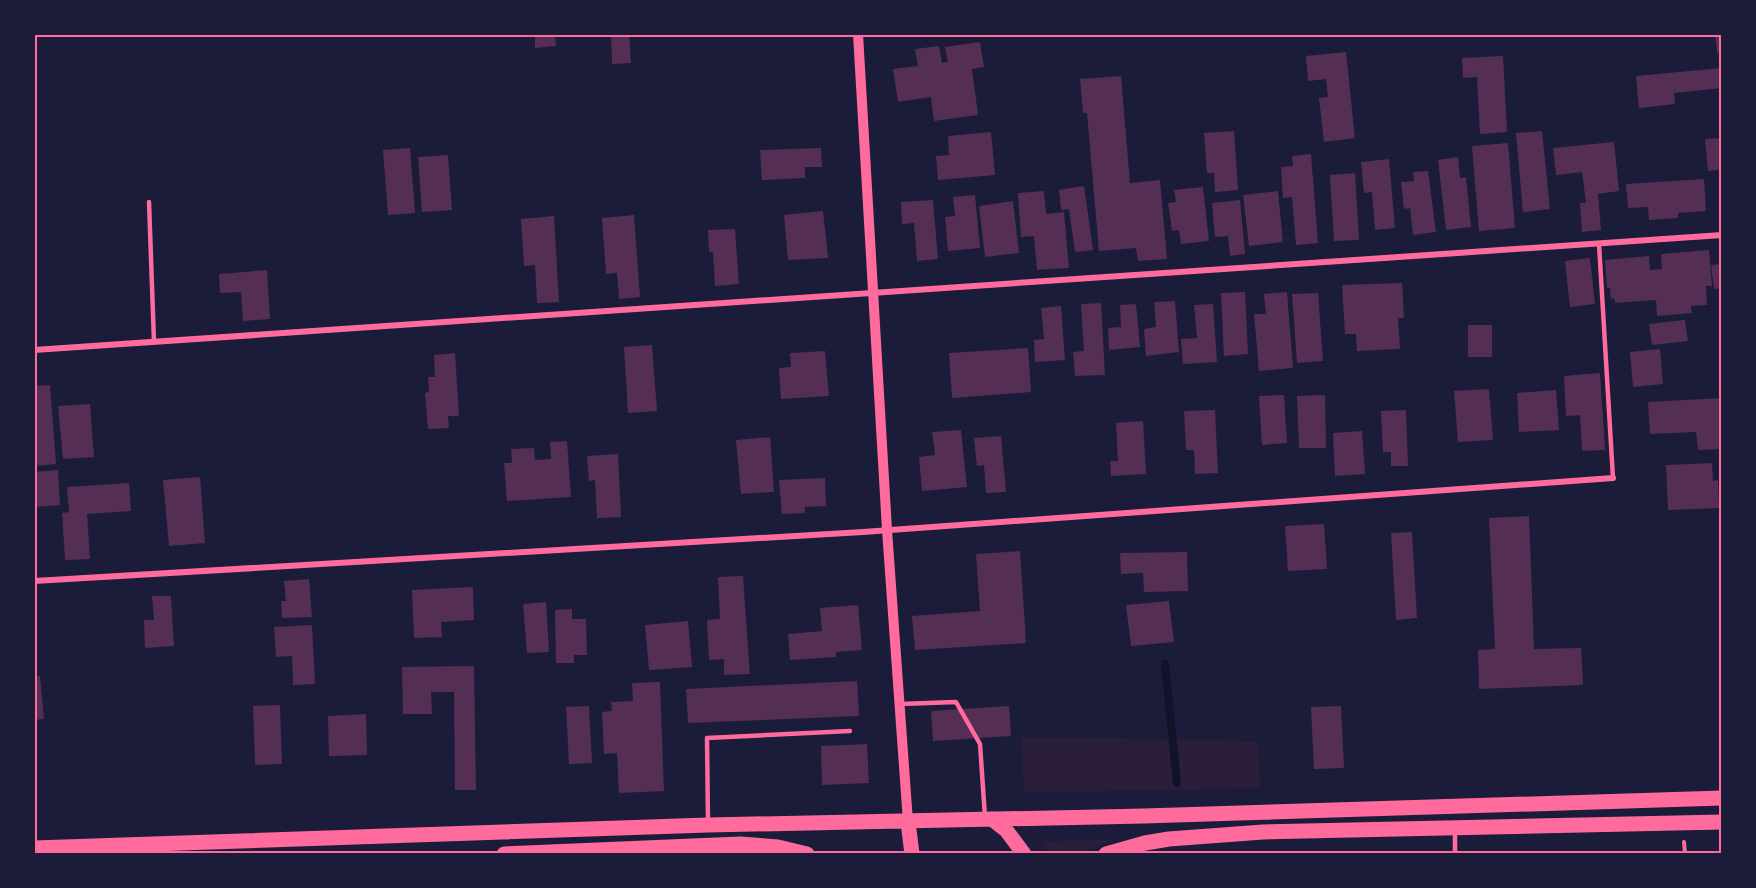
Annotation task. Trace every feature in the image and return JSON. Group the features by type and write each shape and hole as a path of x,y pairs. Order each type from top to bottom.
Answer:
{"main road":[{"path":"34,848 708,825 908,822 1722,798"},
{"path":"989,819 1006,830 1016,840 1024,854"},
{"path":"908,822 912,854"},
{"path":"1106,854 1145,843 1197,837 1338,830 1722,822"},
{"path":"504,854 740,844 760,845 807,854"}],"street":[{"path":"858,34 887,530 908,822"},
{"path":"34,350 1722,236"},
{"path":"34,581 887,530 1613,478"}],"lane":[{"path":"149,202 154,342"},
{"path":"1599,244 1613,478"},
{"path":"899,704 956,702 980,744 989,819"},
{"path":"708,825 707,738 849,730"},
{"path":"1455,828 1455,854"}],"path":[{"path":"1684,839 1684,854"}],"shaded area":[{"path":"1021,737 1258,741 1260,788 1024,793"},
{"path":"1113,840 1078,853 1048,853 1043,841"}],"building":[{"path":"535,34 555,34 556,46 535,48"},
{"path":"611,34 629,34 631,63 612,64"},
{"path":"1715,34 1722,34 1722,52 1717,53"},
{"path":"980,42 984,67 972,69 978,115 934,121 931,97 898,102 893,69 918,66 915,49 939,46 942,63 948,62 945,47"},
{"path":"1346,52 1355,138 1324,142 1319,98 1328,97 1326,79 1308,81 1306,56"},
{"path":"1503,56 1507,132 1480,134 1477,77 1463,78 1462,58"},
{"path":"1722,68 1722,88 1674,93 1675,104 1639,108 1636,76"},
{"path":"1121,76 1130,183 1160,180 1167,259 1138,261 1136,248 1099,251 1087,113 1083,113 1080,79"},
{"path":"1234,131 1238,190 1215,192 1214,173 1207,173 1204,133"},
{"path":"1542,131 1550,209 1523,212 1516,133"},
{"path":"991,132 995,175 938,180 936,156 949,155 948,136"},
{"path":"1722,138 1722,169 1708,171 1705,139"},
{"path":"1614,142 1619,191 1598,194 1601,230 1582,232 1580,203 1586,203 1582,172 1556,175 1553,148"},
{"path":"1508,143 1515,228 1479,231 1472,146"},
{"path":"410,148 415,213 388,215 383,150"},
{"path":"821,148 822,167 805,167 805,178 762,180 760,150"},
{"path":"1311,154 1318,243 1296,245 1292,197 1283,198 1281,167 1293,166 1292,156"},
{"path":"448,155 452,210 422,212 418,157"},
{"path":"1458,157 1460,178 1466,177 1471,227 1446,230 1438,160"},
{"path":"1389,159 1395,228 1375,230 1372,192 1364,193 1361,162"},
{"path":"1428,171 1436,232 1413,235 1410,208 1404,209 1401,182 1414,181 1413,172"},
{"path":"1355,173 1359,240 1334,241 1330,175"},
{"path":"1704,179 1706,211 1678,213 1678,218 1649,220 1648,207 1628,208 1626,184"},
{"path":"1084,186 1093,250 1075,252 1069,209 1061,210 1059,190"},
{"path":"1203,187 1209,241 1181,244 1179,230 1172,231 1168,203 1176,202 1174,190"},
{"path":"1044,191 1046,214 1064,212 1069,268 1037,270 1034,236 1021,237 1018,193"},
{"path":"1278,191 1283,242 1249,246 1243,195"},
{"path":"975,195 980,248 948,251 945,217 955,216 953,197"},
{"path":"933,200 938,259 917,261 914,223 902,224 901,202"},
{"path":"1240,200 1245,254 1230,256 1228,236 1215,237 1212,203"},
{"path":"1013,201 1019,253 985,257 979,206"},
{"path":"823,211 828,258 788,260 784,215"},
{"path":"634,215 640,297 619,299 617,273 606,274 602,218"},
{"path":"554,216 559,302 537,303 535,265 524,266 521,219"},
{"path":"735,229 739,284 715,286 713,252 709,252 708,230"},
{"path":"1709,250 1712,286 1706,286 1707,305 1691,306 1692,313 1657,316 1656,300 1615,303 1614,298 1611,299 1610,288 1607,288 1605,260 1649,256 1650,270 1662,269 1661,254"},
{"path":"1590,258 1595,304 1570,307 1565,261"},
{"path":"1722,264 1722,288 1714,289 1711,265"},
{"path":"267,270 270,319 243,321 241,292 220,293 219,274"},
{"path":"1402,283 1404,318 1398,318 1400,349 1357,351 1356,334 1345,334 1342,285"},
{"path":"1245,292 1248,354 1224,356 1221,293"},
{"path":"1287,292 1293,368 1259,371 1254,314 1266,314 1264,294"},
{"path":"1318,293 1323,361 1297,363 1292,294"},
{"path":"1175,301 1179,352 1146,356 1144,329 1156,327 1154,302"},
{"path":"1101,303 1105,375 1075,376 1073,352 1084,351 1081,304"},
{"path":"1136,304 1140,347 1109,350 1108,328 1121,327 1120,305"},
{"path":"1213,304 1217,362 1183,364 1181,339 1197,338 1194,305"},
{"path":"1061,306 1065,360 1035,362 1034,340 1044,339 1041,308"},
{"path":"1685,320 1688,341 1652,345 1649,324"},
{"path":"1468,325 1492,325 1492,357 1468,357"},
{"path":"652,345 657,411 628,413 624,347"},
{"path":"1028,348 1031,392 952,398 949,353"},
{"path":"1660,349 1663,384 1633,387 1630,352"},
{"path":"825,351 829,396 781,399 779,368 791,367 790,353"},
{"path":"455,353 459,416 448,416 449,428 428,429 425,393 429,392 428,377 435,377 434,355"},
{"path":"1600,373 1605,450 1582,451 1580,415 1566,416 1564,376"},
{"path":"50,385 56,464 34,466 34,386"},
{"path":"1489,389 1493,440 1458,442 1454,391"},
{"path":"1556,390 1559,430 1519,432 1517,393"},
{"path":"1284,395 1287,443 1262,445 1259,396"},
{"path":"1325,395 1326,448 1299,448 1297,396"},
{"path":"1722,398 1722,449 1698,450 1696,432 1650,434 1648,402"},
{"path":"90,404 94,457 63,459 58,406"},
{"path":"1215,410 1218,473 1195,474 1194,450 1186,450 1184,411"},
{"path":"1406,410 1408,466 1391,466 1391,452 1383,452 1381,411"},
{"path":"1143,421 1146,474 1111,476 1110,461 1118,461 1116,423"},
{"path":"961,430 967,487 922,491 919,457 935,455 932,432"},
{"path":"1362,431 1365,474 1335,476 1333,433"},
{"path":"1001,436 1006,492 986,493 984,465 977,466 974,438"},
{"path":"770,437 774,492 741,494 736,440"},
{"path":"567,441 571,497 507,501 504,463 512,463 511,449 534,448 535,460 551,459 550,442"},
{"path":"618,454 621,517 597,518 595,480 589,481 587,456"},
{"path":"1712,463 1713,481 1718,480 1719,508 1668,510 1666,465"},
{"path":"58,470 60,505 34,507 34,472"},
{"path":"200,477 205,543 169,546 163,480"},
{"path":"825,478 826,506 805,507 805,513 782,514 779,480"},
{"path":"129,483 131,511 87,514 90,559 65,560 62,513 69,512 67,487"},
{"path":"1529,516 1534,649 1581,648 1583,685 1479,689 1478,650 1495,649 1489,518"},
{"path":"1324,524 1327,569 1288,571 1285,526"},
{"path":"1412,532 1417,618 1396,620 1391,533"},
{"path":"1020,551 1026,643 915,650 912,616 980,611 976,554"},
{"path":"1187,552 1188,591 1144,592 1143,573 1121,574 1120,553"},
{"path":"743,576 750,674 724,675 724,659 709,660 707,620 720,619 718,577"},
{"path":"309,579 312,617 282,618 281,601 286,601 284,581"},
{"path":"473,587 474,620 441,622 442,637 414,638 412,590"},
{"path":"152,596 171,596 174,646 145,648 144,620 154,620"},
{"path":"1169,601 1174,642 1131,646 1126,605"},
{"path":"546,602 549,652 527,653 523,604"},
{"path":"858,605 862,650 836,652 836,657 790,660 788,634 822,631 820,608"},
{"path":"572,609 572,619 586,619 587,655 574,655 574,663 556,663 555,610"},
{"path":"688,621 692,667 649,670 645,625"},
{"path":"312,625 315,684 293,685 292,656 276,657 274,627"},
{"path":"474,666 476,790 455,790 454,692 431,692 432,714 403,714 402,667"},
{"path":"40,676 44,719 34,720 34,677"},
{"path":"857,681 859,716 688,723 686,689"},
{"path":"660,682 664,791 619,793 617,753 604,754 602,712 612,711 611,702 633,701 632,683"},
{"path":"280,705 282,764 255,765 253,706"},
{"path":"589,706 592,763 569,764 566,707"},
{"path":"1009,706 1011,736 933,741 931,711"},
{"path":"1341,706 1344,768 1314,769 1311,707"},
{"path":"366,714 367,755 329,756 328,716"},
{"path":"867,744 869,783 822,785 821,746"}],"waterway":[{"path":"1165,664 1177,783"}]}
